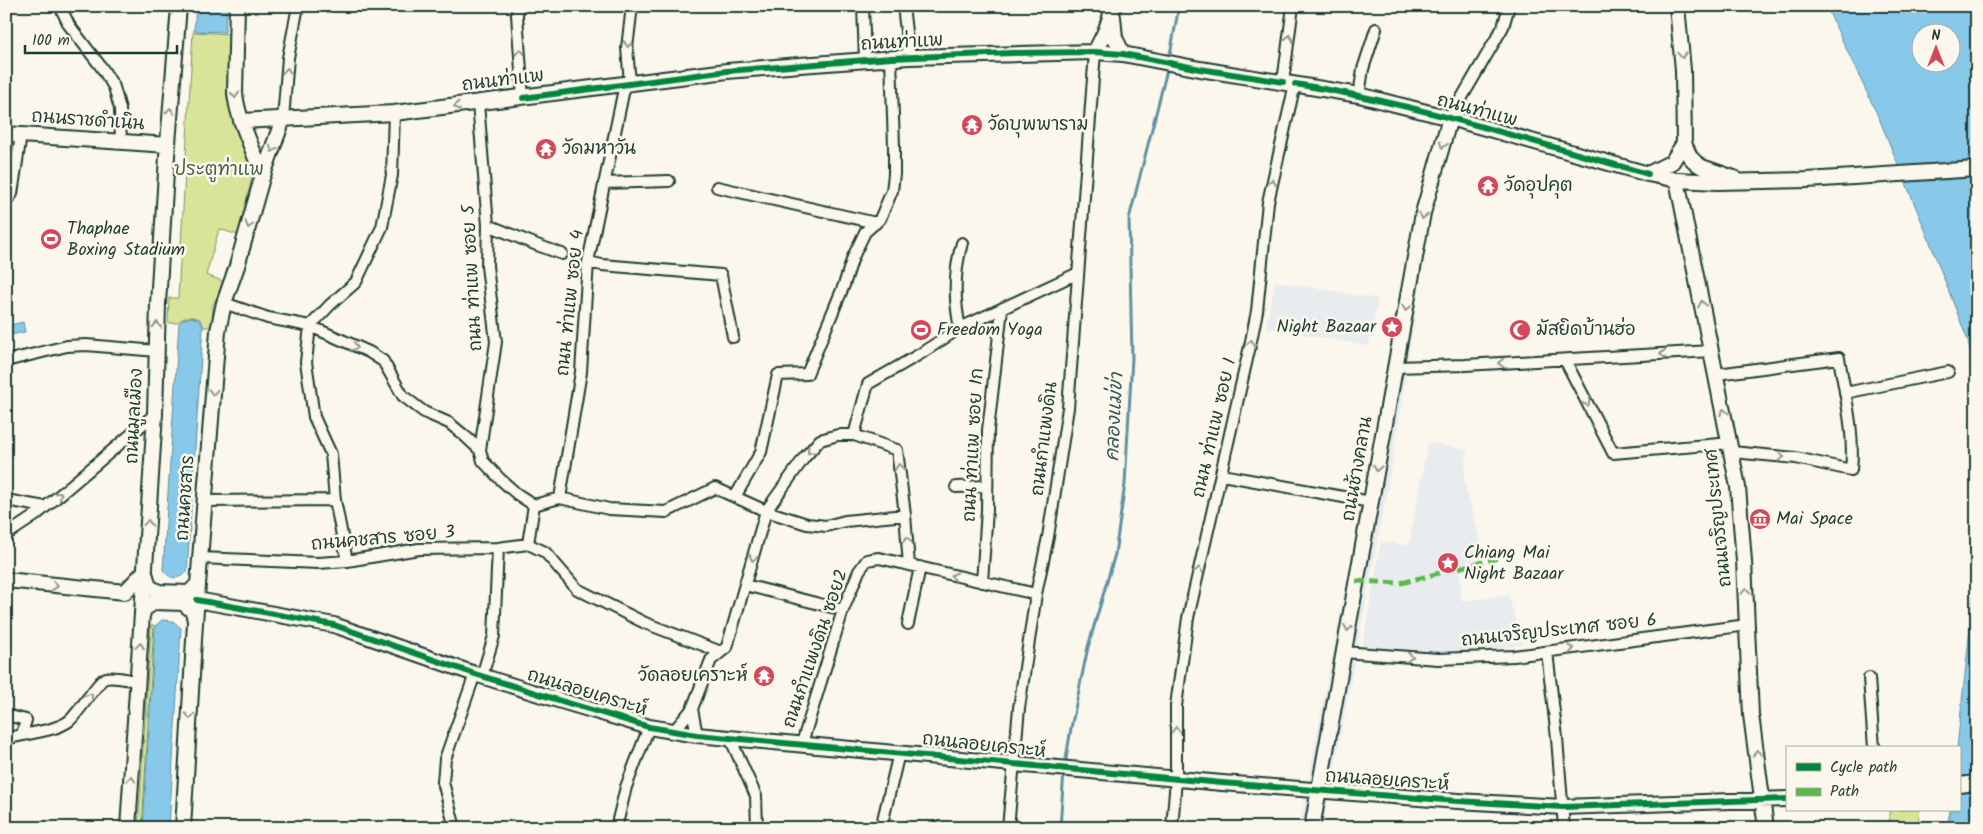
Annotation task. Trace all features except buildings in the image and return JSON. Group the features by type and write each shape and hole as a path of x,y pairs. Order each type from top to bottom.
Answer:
{"street":[{"path":"60,6 69,25 114,87 120,109 121,143"},
{"name":"ถนนมูลเมือง","path":"128,828 145,571 168,145 179,6"},
{"path":"237,6 236,105 258,162 262,178"},
{"path":"262,178 284,120 288,58 298,6"},
{"path":"518,6 523,98"},
{"name":"ถนน ท่าแพ ซอย 4","path":"560,498 581,372 588,262 604,183 628,83 627,48 632,6"},
{"path":"863,6 865,60"},
{"path":"903,6 909,57"},
{"name":"ถนน ท่าแพ ซอย 1","path":"1172,828 1176,779 1176,706 1188,618 1222,475 1256,311 1268,202 1289,83 1292,6"},
{"path":"1450,118 1503,27 1509,6"},
{"path":"1678,6 1684,70 1684,143 1690,157 1702,167 1739,180"},
{"path":"1095,52 1106,32 1114,10"},
{"path":"1114,10 1115,38 1123,54"},
{"path":"1359,95 1363,69 1376,29"},
{"name":"ถนนท่าแพ","path":"241,121 394,113 727,71 909,57 1095,52 1123,54 1359,95 1450,118 1648,174 1677,180 1711,182 1807,180 1977,169"},
{"name":"ถนนกำแพงดิน","path":"1008,828 1012,764 1036,594 1048,537 1068,408 1095,52"},
{"path":"735,497 761,452 778,375 807,374 844,285 853,257 865,232 876,223 885,209 892,191 894,174 890,58"},
{"name":"ถนน ท่าแพ ซอย 5","path":"478,103 488,225 488,266 496,342 480,450"},
{"path":"346,561 335,500 331,454 314,417 306,362 310,326 356,282 382,227 392,175 394,113"},
{"name":"ถนนช้างคลาน","path":"1312,828 1423,212 1450,118"},
{"name":"ถนนราชดำเนิน","path":"6,134 168,145"},
{"path":"6,200 12,194 21,135"},
{"path":"1648,174 1672,162 1684,143"},
{"name":"ถนนคชสาร","path":"183,828 195,623 216,343 224,303 240,257 262,178"},
{"name":"ถนนเจริญประเทศ","path":"1677,180 1717,374 1739,496 1748,625 1751,715 1764,801 1766,828"},
{"path":"604,183 669,181"},
{"path":"717,187 876,223"},
{"path":"488,225 562,254"},
{"path":"960,328 956,310 956,263 962,243"},
{"path":"588,262 602,265 721,275 733,338"},
{"path":"854,436 868,384 960,328 1078,273"},
{"path":"224,303 268,318 310,326 369,352 383,361 403,396 424,412 449,424 480,450 483,461 500,479 517,494 534,504 560,498 609,509 666,512 715,488 766,511 807,524 826,526 845,521 905,515"},
{"name":"ถนน ท่าแพ ซอย 1ก","path":"982,582 988,430 1002,309"},
{"path":"6,362 67,346 86,345 157,351"},
{"path":"1395,367 1565,360 1712,351"},
{"path":"1565,360 1612,453 1731,448 1796,458 1851,470 1853,450 1839,358 1717,374"},
{"path":"1845,393 1948,372"},
{"path":"6,535 44,507 154,414"},
{"path":"673,732 692,709 711,660 727,647 766,511 804,458 820,440 838,436 854,436 897,450 909,565"},
{"path":"1222,475 1371,502"},
{"path":"956,487 987,486"},
{"path":"6,500 44,507"},
{"path":"204,501 335,500"},
{"path":"534,504 528,544 545,552 577,589 645,623 721,652"},
{"name":"ถนนคชสาร ซอย 3","path":"200,558 318,563 346,561 419,549 498,548 528,544"},
{"path":"454,828 443,782 445,760 494,636 498,548"},
{"name":"ถนนกำแพงดิน ซอย2","path":"802,743 844,610 859,571 867,560 879,558 1036,594"},
{"path":"908,624 920,567"},
{"path":"6,580 125,592 145,571"},
{"path":"145,571 149,587 158,592 189,593 198,584"},
{"path":"745,585 844,610"},
{"name":"ถนนลอยเคราะห์","path":"197,600 334,625 478,675 648,727 673,732 1049,768 1318,791 1563,807 1786,799"},
{"path":"142,619 144,609 155,602 183,603 193,611 195,623"},
{"name":"ถนนเจริญประเทศ ซอย 6","path":"1343,652 1438,659 1514,656 1748,625"},
{"path":"1547,652 1564,828"},
{"path":"6,739 55,728 68,721 82,708 100,681 105,678 137,681"},
{"path":"1869,678 1874,746"},
{"path":"692,709 697,735"},
{"path":"6,714 26,720 22,734"},
{"path":"616,828 626,787 648,727"},
{"path":"730,738 756,796 757,828"},
{"path":"881,828 899,753"},
{"path":"1960,785 1977,783"}],"shaded area":[{"path":"1417,217 1430,221 1391,470 1323,828 1299,828"},
{"path":"1275,281 1378,299 1369,346 1266,328"},
{"path":"1428,442 1467,450 1464,481 1485,557 1459,565 1462,601 1508,595 1523,644 1436,654 1362,647 1381,542 1409,545"}],"green space":[{"name":"ประตูท่าแพ","path":"193,32 231,34 229,105 252,159 253,173 238,235 219,229 206,275 225,282 213,305 212,327 204,327 200,319 193,317 185,318 177,323 168,323 169,298 178,298"},
{"path":"151,625 154,625 142,828 138,828"},
{"path":"1889,812 1920,812 1917,828 1882,828 1882,822 1890,821"}],"water":[{"path":"196,6 227,6 225,32 194,31"},
{"path":"1826,6 1977,6 1977,383 1968,341 1878,116"},
{"path":"192,317 199,320 203,326 187,572 175,578 169,576 163,570 179,323 184,319"},
{"path":"23,322 25,332 6,336 6,326"},
{"path":"1977,563 1977,828 1947,828 1950,812 1960,812 1960,746 1957,746"},
{"path":"162,620 173,621 181,628 169,828 143,828 155,626"}],"waterway":[{"name":"คลองแม่ข่า","path":"1169,60 1179,6"},
{"name":"คลองแม่ข่า","path":"1065,765 1088,647 1115,554 1125,484 1132,358 1129,219 1168,66"},
{"name":"คลองแม่ข่า","path":"1060,828 1064,771"}],"marked path":[{"path":"1356,581 1401,583 1497,558"}],"cycle path":[{"path":"523,98 727,71 891,58 1012,53 1095,52 1123,54 1200,69 1283,82"},
{"path":"1295,84 1429,112 1648,174"},
{"path":"197,600 334,625 475,674 558,700 649,727 697,735 1222,783 1458,801 1563,807 1786,799"}],"place":[{"name":"วัดบุพพาราม","path":"972,125"},
{"name":"วัดมหาวัน","path":"546,149"},
{"name":"วัดอุปคุต","path":"1488,186"},
{"name":"Thaphae Boxing Stadium","path":"51,239"},
{"name":"Night Bazaar","path":"1392,327"},
{"name":"Freedom Yoga","path":"921,330"},
{"name":"มัสยิดบ้านฮ่อ","path":"1520,330"},
{"name":"Mai Space","path":"1760,519"},
{"name":"Chiang Mai Night Bazaar","path":"1448,563"},
{"name":"วัดลอยเคราะห์","path":"764,676"}]}
